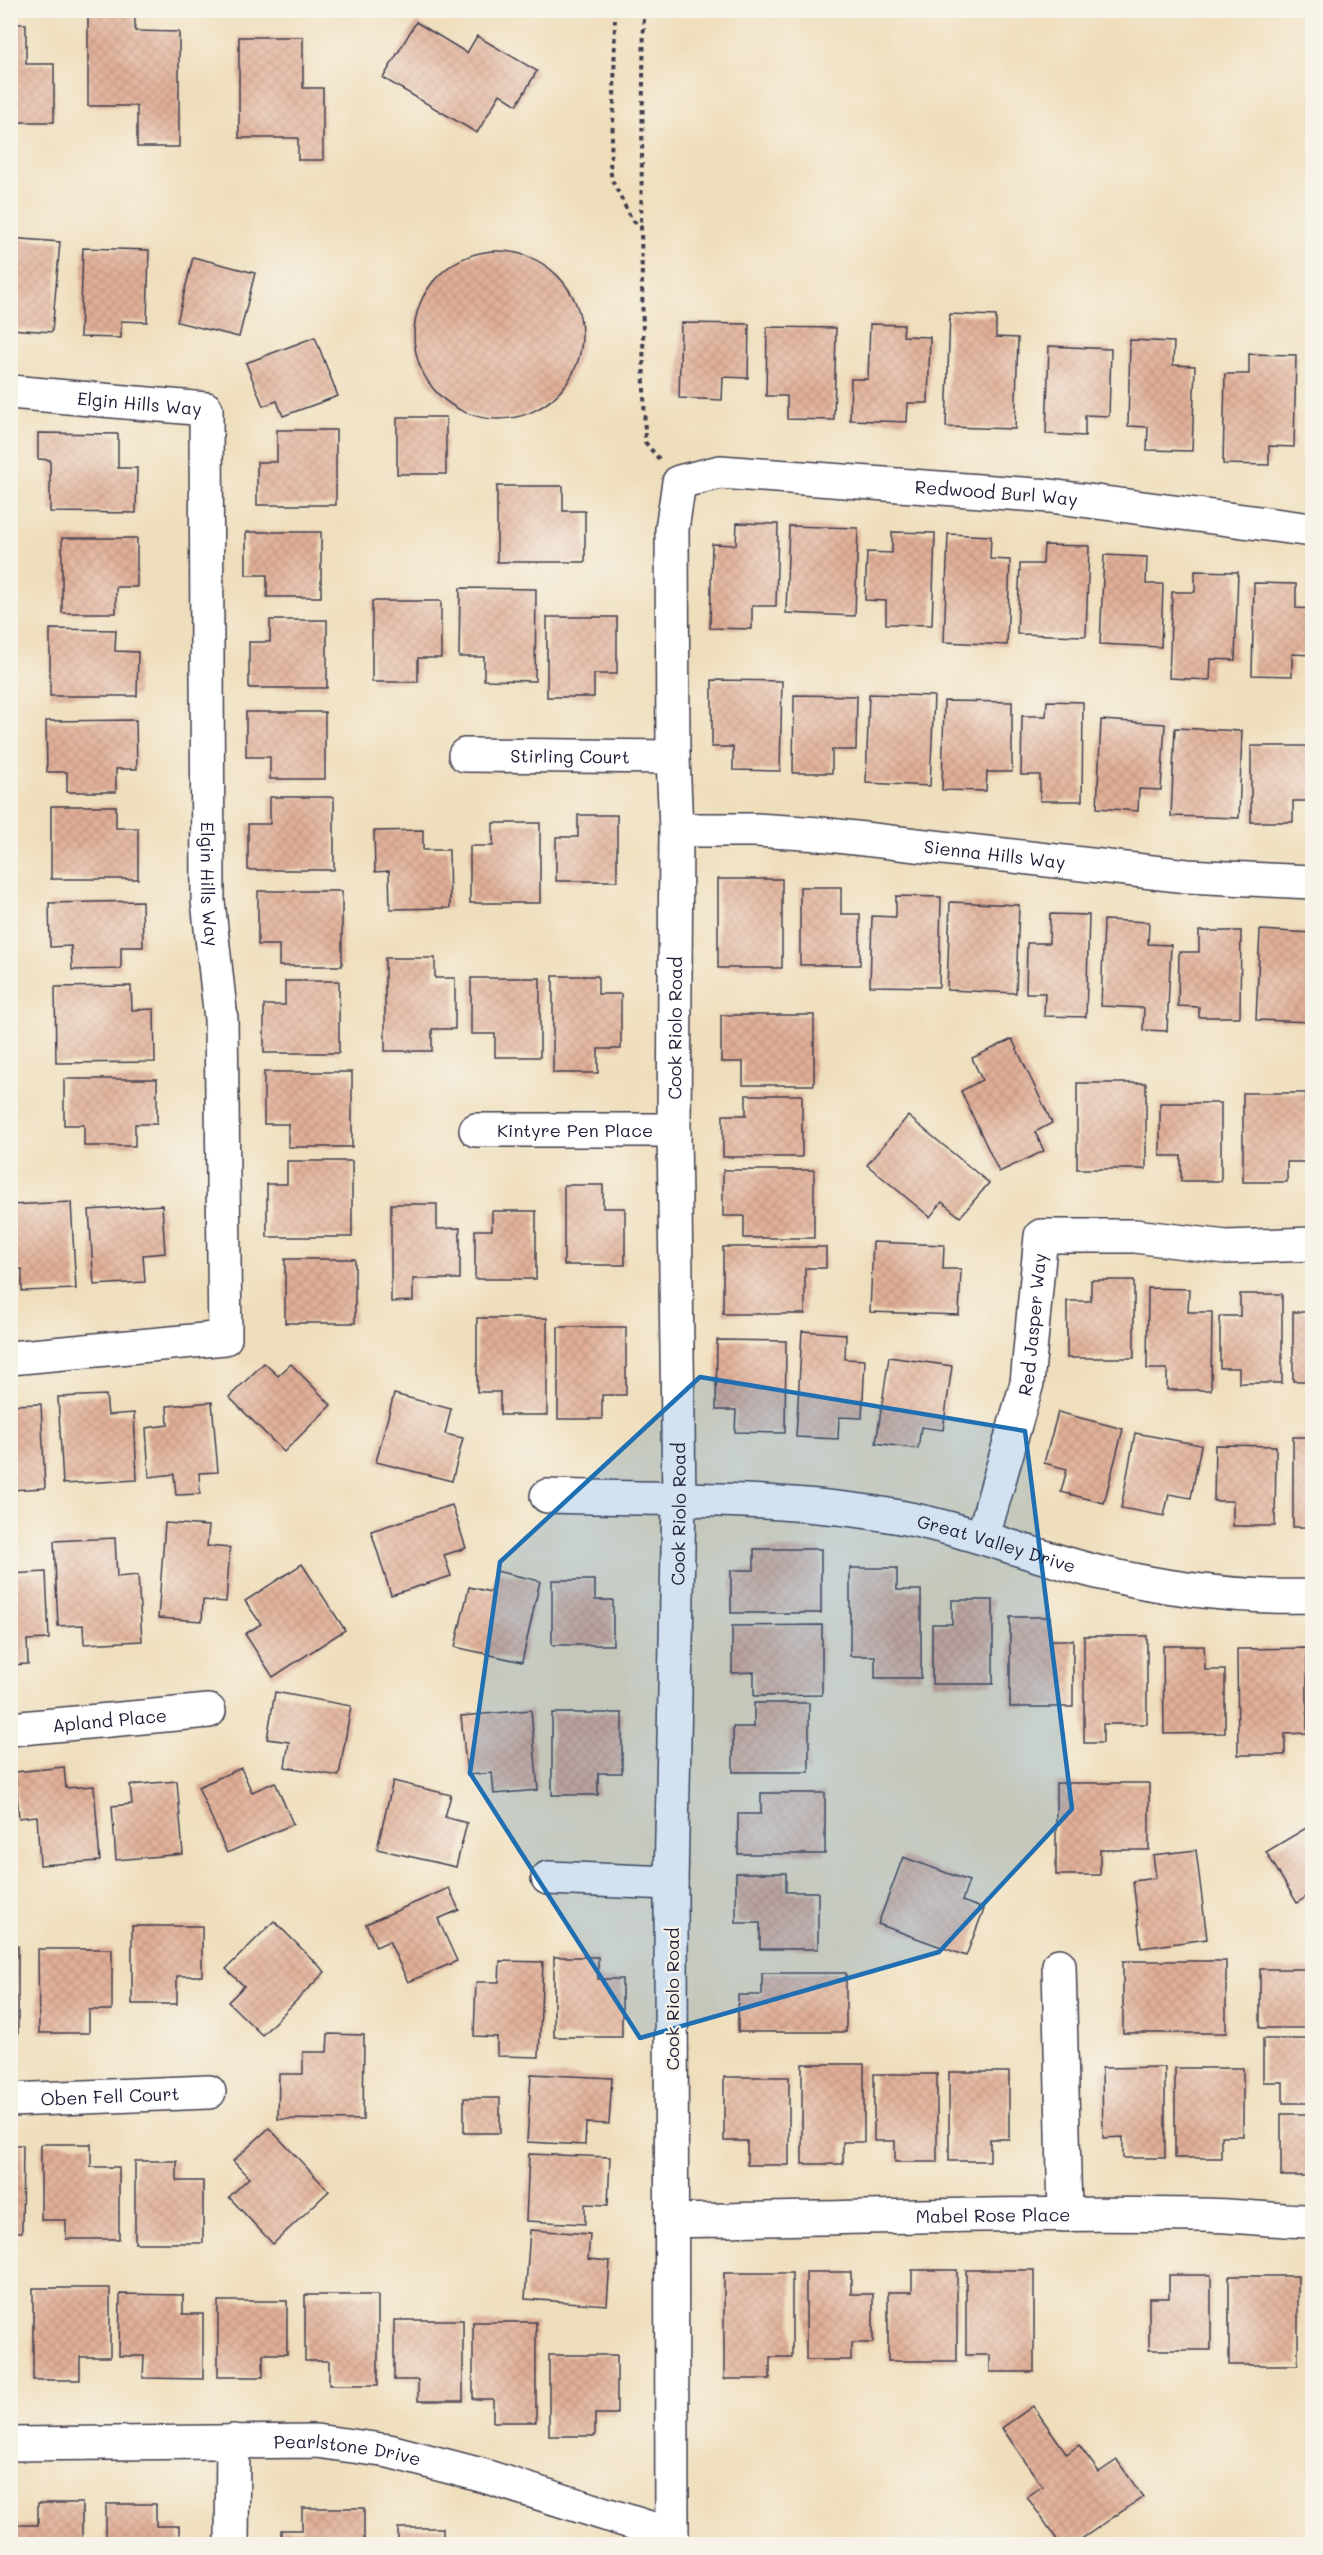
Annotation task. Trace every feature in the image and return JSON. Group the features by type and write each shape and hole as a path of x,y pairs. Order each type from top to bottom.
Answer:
{"street":[{"name":"Elgin Hills Way","path":"10,392 206,409 208,901 221,1019 225,1338 10,1358"},
{"name":"Redwood Burl Way","path":"679,482 720,472 1026,494 1312,530"},
{"name":"Cook Riolo Road","path":"672,2540 671,1883 679,1500 674,1131 676,830 673,757 672,529 679,482"},
{"name":"Stirling Court","path":"465,755 673,757"},
{"name":"Sienna Hills Way","path":"676,830 756,830 820,834 1187,876 1312,882"},
{"name":"Kintyre Pen Place","path":"476,1131 674,1131"},
{"name":"Red Jasper Way","path":"983,1536 1027,1383 1041,1236 1135,1236 1226,1247 1312,1244"},
{"name":"Great Valley Drive","path":"547,1496 796,1504 884,1514 983,1536 1095,1571 1182,1589 1270,1597 1312,1596"},
{"name":"Apland Place","path":"10,1729 209,1711"},
{"path":"548,1878 671,1883"},
{"path":"1059,1965 1065,2215"},
{"name":"Oben Fell Court","path":"10,2100 209,2092"},
{"name":"Mabel Rose Place","path":"672,2221 1065,2215 1202,2215 1273,2221 1312,2221"},
{"path":"232,2544 233,2441"},
{"name":"Pearlstone Drive","path":"10,2444 316,2441 389,2451 481,2475 672,2540"}],"path":[{"path":"615,10 614,107 610,168 612,180 632,220 641,227"},
{"path":"644,10 641,227 645,442 679,482"}],"highlighted area":[{"path":"700,1377 1025,1431 1072,1809 939,1952 640,2038 470,1773 500,1562"}],"building":[{"path":"88,12 135,13 135,31 179,32 179,147 137,147 137,106 88,106"},
{"path":"416,22 467,53 477,36 537,71 517,105 500,94 477,133 383,78"},
{"path":"10,24 26,24 26,64 54,64 54,122 13,122 12,103 10,103"},
{"path":"239,37 303,37 303,88 323,88 323,160 298,160 298,138 239,138"},
{"path":"10,238 60,242 52,332 10,329"},
{"path":"83,248 149,250 147,322 121,321 121,338 80,337"},
{"path":"498,251 530,258 544,265 557,276 568,289 575,303 582,335 575,367 568,381 557,394 544,405 530,412 498,419 466,412 452,405 439,394 428,381 421,367 414,335 421,303 428,289 439,276 452,265 466,258"},
{"path":"193,257 255,273 239,337 177,322"},
{"path":"950,314 996,316 996,337 1018,338 1015,429 946,427"},
{"path":"681,323 749,324 748,378 723,377 722,400 679,398"},
{"path":"870,324 904,325 903,336 930,337 928,403 908,403 907,422 850,420 851,379 868,379"},
{"path":"767,327 836,328 834,420 787,419 787,396 766,396"},
{"path":"315,337 338,396 283,416 277,401 263,406 246,363"},
{"path":"1130,340 1174,342 1173,365 1195,366 1192,451 1147,450 1148,427 1128,426"},
{"path":"1049,346 1111,349 1109,416 1085,415 1085,436 1046,434"},
{"path":"1249,354 1296,355 1294,447 1269,446 1269,465 1223,464 1225,374 1249,374"},
{"path":"397,417 446,417 446,474 397,474"},
{"path":"277,430 336,430 336,505 257,505 257,462 277,462"},
{"path":"38,433 118,434 118,468 137,468 136,513 50,512 50,460 38,459"},
{"path":"497,486 563,486 563,511 585,511 585,562 497,562"},
{"path":"737,523 778,524 776,606 752,606 752,629 710,628 712,544 736,545"},
{"path":"789,526 858,528 855,616 786,613"},
{"path":"246,532 321,532 321,597 267,597 267,575 246,575"},
{"path":"892,532 935,533 932,625 886,624 886,601 865,600 867,552 892,553"},
{"path":"948,534 991,536 990,559 1010,560 1007,645 944,642"},
{"path":"62,538 137,538 137,587 116,587 116,613 62,613"},
{"path":"1044,545 1089,546 1086,636 1017,634 1020,564 1043,564"},
{"path":"1104,555 1147,557 1146,584 1163,584 1161,647 1100,644"},
{"path":"1195,571 1238,572 1235,660 1211,659 1210,680 1169,678 1172,592 1195,592"},
{"path":"1254,583 1296,584 1296,608 1312,609 1312,655 1292,654 1292,676 1252,675"},
{"path":"460,588 536,589 535,681 484,680 484,657 459,657"},
{"path":"372,601 441,601 441,658 418,658 418,682 372,682"},
{"path":"547,617 617,617 617,674 594,674 594,697 547,697"},
{"path":"270,620 327,620 327,688 249,688 249,642 270,642"},
{"path":"50,629 116,630 115,651 138,652 137,696 50,696"},
{"path":"712,680 782,681 780,771 733,770 733,747 712,747"},
{"path":"869,694 934,696 930,786 866,783"},
{"path":"794,695 857,696 856,750 832,750 832,773 793,773"},
{"path":"944,701 1012,702 1012,772 987,772 986,791 942,790"},
{"path":"1047,701 1083,702 1082,801 1040,801 1040,775 1021,775 1022,716 1046,716"},
{"path":"246,712 325,712 325,779 270,779 270,757 246,757"},
{"path":"136,720 137,769 116,769 116,792 67,792 67,772 47,772 46,721"},
{"path":"1101,720 1165,724 1161,790 1139,789 1138,811 1097,808"},
{"path":"1175,728 1242,731 1239,818 1171,816"},
{"path":"1251,746 1312,746 1312,801 1293,801 1293,822 1251,822"},
{"path":"270,797 334,797 334,870 248,870 248,824 270,824"},
{"path":"51,806 116,806 116,828 138,828 138,879 51,879"},
{"path":"578,815 617,815 617,881 556,881 556,837 578,837"},
{"path":"493,823 540,823 540,903 470,903 470,846 493,846"},
{"path":"423,830 423,850 449,850 450,908 390,909 389,871 375,872 374,831"},
{"path":"718,879 782,879 782,968 718,968"},
{"path":"800,887 841,887 841,914 860,914 860,965 800,965"},
{"path":"258,891 342,891 342,966 279,966 279,945 258,945"},
{"path":"896,896 941,897 939,987 870,986 872,916 896,917"},
{"path":"142,901 143,947 121,947 121,969 72,970 71,946 50,947 49,903"},
{"path":"950,902 1019,905 1016,993 947,990"},
{"path":"1050,914 1089,915 1086,1017 1044,1016 1045,993 1026,993 1027,943 1049,943"},
{"path":"1104,920 1149,922 1148,944 1171,945 1167,1031 1143,1030 1144,1008 1101,1006"},
{"path":"1260,930 1312,933 1312,1022 1256,1020"},
{"path":"1199,931 1241,931 1240,1017 1199,1017 1199,1007 1178,1006 1179,952 1199,952"},
{"path":"385,958 435,958 435,978 455,978 455,1029 432,1029 432,1051 385,1051"},
{"path":"553,976 598,976 598,994 621,994 621,1049 598,1049 598,1073 553,1073"},
{"path":"471,978 540,978 540,1057 495,1057 495,1034 471,1034"},
{"path":"285,981 339,981 339,1053 264,1053 264,1005 285,1005"},
{"path":"131,986 132,1010 154,1009 155,1062 56,1063 55,987"},
{"path":"721,1015 814,1015 814,1085 743,1085 743,1062 721,1062"},
{"path":"1012,1039 1052,1123 1035,1132 1044,1151 999,1172 961,1091 982,1080 972,1058"},
{"path":"264,1072 352,1072 352,1147 288,1147 288,1124 264,1124"},
{"path":"64,1079 157,1079 157,1124 135,1124 135,1146 84,1146 84,1125 64,1125"},
{"path":"1077,1083 1146,1083 1146,1169 1077,1169"},
{"path":"1243,1093 1306,1093 1306,1162 1287,1162 1287,1182 1243,1182"},
{"path":"746,1095 802,1095 802,1157 723,1157 723,1115 746,1115"},
{"path":"1160,1103 1221,1103 1221,1181 1181,1181 1181,1156 1160,1156"},
{"path":"908,1116 989,1183 960,1217 942,1202 930,1217 867,1165"},
{"path":"287,1161 352,1161 352,1237 267,1237 267,1184 287,1184"},
{"path":"723,1170 814,1170 814,1238 744,1238 744,1216 723,1216"},
{"path":"564,1185 603,1185 603,1208 625,1208 625,1265 564,1265"},
{"path":"71,1202 76,1289 22,1291 22,1269 10,1269 10,1205"},
{"path":"391,1204 437,1204 437,1229 460,1228 460,1279 413,1279 413,1301 391,1302"},
{"path":"162,1205 165,1253 143,1255 145,1282 94,1285 89,1210"},
{"path":"492,1211 536,1211 536,1279 475,1279 475,1230 492,1230"},
{"path":"873,1242 944,1245 943,1269 961,1269 959,1315 870,1312"},
{"path":"723,1247 826,1247 826,1268 805,1268 805,1314 723,1314"},
{"path":"285,1259 355,1259 355,1323 285,1323"},
{"path":"1091,1280 1134,1280 1134,1358 1067,1358 1067,1301 1091,1301"},
{"path":"1148,1288 1189,1289 1188,1312 1212,1312 1211,1390 1167,1390 1167,1369 1147,1369"},
{"path":"1240,1294 1282,1294 1282,1383 1239,1383 1239,1368 1220,1368 1220,1316 1240,1316"},
{"path":"1293,1312 1312,1312 1312,1381 1293,1381"},
{"path":"477,1318 547,1318 547,1415 500,1415 500,1392 477,1392"},
{"path":"558,1327 626,1327 626,1395 602,1395 602,1419 558,1419"},
{"path":"802,1331 846,1334 845,1359 865,1360 862,1418 839,1417 838,1439 796,1437"},
{"path":"717,1340 786,1341 785,1433 735,1432 736,1410 716,1410"},
{"path":"889,1357 952,1366 943,1430 921,1427 918,1449 876,1443"},
{"path":"264,1363 278,1376 291,1364 331,1405 284,1452 229,1397"},
{"path":"394,1394 451,1409 445,1434 463,1438 452,1481 376,1462"},
{"path":"106,1395 108,1415 134,1413 137,1480 63,1484 58,1397"},
{"path":"212,1402 218,1472 199,1473 200,1494 176,1495 174,1474 149,1477 146,1428 168,1425 167,1406"},
{"path":"41,1404 45,1488 10,1490 10,1405"},
{"path":"1058,1412 1123,1429 1104,1503 1061,1492 1067,1469 1044,1463"},
{"path":"1135,1433 1201,1445 1191,1498 1169,1494 1164,1516 1121,1508"},
{"path":"1293,1437 1312,1437 1312,1527 1293,1527"},
{"path":"1215,1445 1276,1446 1275,1526 1233,1526 1233,1501 1214,1501"},
{"path":"452,1505 466,1548 444,1555 451,1576 391,1595 371,1531"},
{"path":"165,1523 209,1526 207,1546 230,1548 226,1602 203,1600 202,1621 158,1618"},
{"path":"115,1538 117,1577 138,1575 142,1641 84,1644 83,1625 58,1626 54,1541"},
{"path":"754,1549 821,1549 821,1613 731,1613 731,1570 754,1570"},
{"path":"302,1564 345,1630 273,1677 245,1634 261,1624 245,1601"},
{"path":"850,1568 897,1568 897,1590 921,1590 921,1678 875,1678 875,1656 850,1656"},
{"path":"496,1571 540,1581 522,1662 455,1647 469,1587 491,1592"},
{"path":"46,1572 49,1639 27,1640 28,1664 10,1665 10,1574"},
{"path":"552,1580 595,1580 595,1600 613,1600 613,1645 552,1645"},
{"path":"952,1600 993,1600 993,1684 932,1684 932,1624 952,1624"},
{"path":"1010,1617 1050,1617 1050,1640 1073,1640 1073,1707 1010,1707"},
{"path":"822,1625 822,1695 754,1696 754,1672 732,1673 732,1626"},
{"path":"1084,1636 1147,1636 1147,1724 1103,1724 1103,1743 1084,1743"},
{"path":"1163,1646 1204,1646 1205,1670 1225,1670 1225,1733 1164,1734"},
{"path":"1307,1648 1307,1733 1285,1734 1285,1755 1238,1755 1237,1649"},
{"path":"275,1692 351,1706 339,1776 285,1767 289,1742 267,1739"},
{"path":"754,1703 809,1703 809,1772 733,1772 733,1727 754,1727"},
{"path":"531,1710 538,1790 494,1794 492,1773 467,1775 461,1716"},
{"path":"552,1713 622,1713 622,1773 598,1773 598,1795 552,1795"},
{"path":"64,1767 66,1788 94,1786 100,1861 40,1865 37,1816 19,1818 15,1772"},
{"path":"241,1768 252,1792 275,1782 293,1824 227,1853 198,1787"},
{"path":"177,1781 183,1854 116,1860 112,1806 132,1804 130,1785"},
{"path":"393,1781 451,1795 445,1817 467,1823 456,1867 377,1849"},
{"path":"1056,1783 1149,1783 1149,1850 1100,1850 1100,1875 1056,1875"},
{"path":"761,1793 825,1793 825,1854 738,1854 738,1814 761,1814"},
{"path":"1311,1825 1312,1893 1297,1903 1266,1852"},
{"path":"1196,1850 1207,1939 1141,1948 1133,1881 1156,1878 1153,1855"},
{"path":"903,1857 969,1881 962,1901 984,1909 966,1956 878,1924"},
{"path":"736,1873 786,1873 786,1892 818,1892 818,1949 760,1949 760,1923 736,1923"},
{"path":"449,1888 459,1910 438,1919 457,1961 408,1982 389,1941 376,1947 366,1924"},
{"path":"274,1921 325,1972 262,2035 228,2002 244,1986 226,1969"},
{"path":"132,1926 202,1926 202,1976 177,1976 177,2004 132,2004"},
{"path":"10,1946 18,1946 18,2036 10,2036"},
{"path":"38,1949 112,1949 112,2010 89,2010 89,2033 39,2033"},
{"path":"554,1957 598,1957 598,1979 622,1979 622,2037 554,2037"},
{"path":"500,1961 543,1962 539,2057 497,2056 497,2037 474,2036 476,1982 499,1982"},
{"path":"1123,1961 1226,1961 1226,2033 1123,2033"},
{"path":"1260,1969 1312,1969 1312,2028 1260,2028"},
{"path":"762,1973 846,1973 846,2032 738,2032 738,1995 762,1995"},
{"path":"328,2034 364,2035 363,2120 278,2119 279,2074 303,2074 303,2052 327,2052"},
{"path":"1263,2039 1312,2039 1312,2103 1283,2103 1283,2082 1263,2082"},
{"path":"802,2064 864,2064 864,2142 843,2142 843,2164 802,2164"},
{"path":"1165,2067 1165,2158 1123,2158 1123,2137 1103,2138 1102,2068"},
{"path":"1175,2068 1243,2068 1243,2136 1221,2136 1221,2158 1175,2158"},
{"path":"949,2072 1009,2072 1009,2139 990,2139 990,2161 949,2161"},
{"path":"531,2074 612,2078 609,2124 586,2123 585,2145 527,2142"},
{"path":"874,2074 937,2074 937,2162 895,2162 895,2141 874,2141"},
{"path":"724,2077 789,2077 789,2165 747,2165 747,2141 724,2141"},
{"path":"464,2098 500,2098 500,2133 464,2133"},
{"path":"1281,2114 1312,2114 1312,2176 1281,2176"},
{"path":"269,2128 329,2191 273,2244 229,2197 249,2178 233,2161"},
{"path":"41,2144 91,2144 91,2167 119,2167 119,2239 66,2239 66,2220 41,2220"},
{"path":"10,2145 23,2145 22,2232 10,2232"},
{"path":"529,2154 610,2157 608,2205 585,2204 585,2224 526,2221"},
{"path":"135,2161 177,2161 177,2181 203,2181 203,2243 135,2243"},
{"path":"530,2230 590,2234 588,2259 610,2261 607,2305 525,2299"},
{"path":"912,2270 957,2270 957,2361 888,2361 888,2292 912,2292"},
{"path":"966,2270 1034,2270 1034,2372 990,2372 990,2355 966,2355"},
{"path":"806,2272 851,2272 851,2294 873,2294 873,2343 851,2343 851,2360 806,2360"},
{"path":"724,2273 792,2273 792,2357 770,2357 770,2379 724,2379"},
{"path":"1169,2275 1211,2275 1211,2350 1149,2350 1149,2298 1169,2298"},
{"path":"1229,2276 1298,2276 1298,2365 1229,2365"},
{"path":"33,2288 110,2288 110,2357 80,2357 80,2380 33,2380"},
{"path":"120,2294 183,2295 183,2314 203,2314 203,2379 143,2378 144,2356 119,2356"},
{"path":"305,2295 378,2295 378,2385 329,2385 329,2361 305,2361"},
{"path":"218,2301 287,2301 287,2354 263,2354 263,2377 218,2377"},
{"path":"394,2320 463,2320 463,2401 418,2401 418,2380 394,2380"},
{"path":"473,2322 536,2322 536,2422 493,2422 493,2399 473,2399"},
{"path":"549,2355 617,2355 617,2414 595,2414 595,2436 549,2436"},
{"path":"1033,2406 1067,2454 1079,2445 1099,2472 1117,2460 1143,2497 1074,2544 1060,2544 1027,2497 1042,2486 1002,2428"},
{"path":"38,2503 82,2503 82,2544 16,2544 16,2525 38,2525"},
{"path":"106,2504 156,2504 156,2526 179,2526 179,2544 106,2544"},
{"path":"302,2508 364,2508 364,2544 281,2544 281,2530 302,2530"},
{"path":"398,2528 443,2528 443,2544 398,2544"}]}
